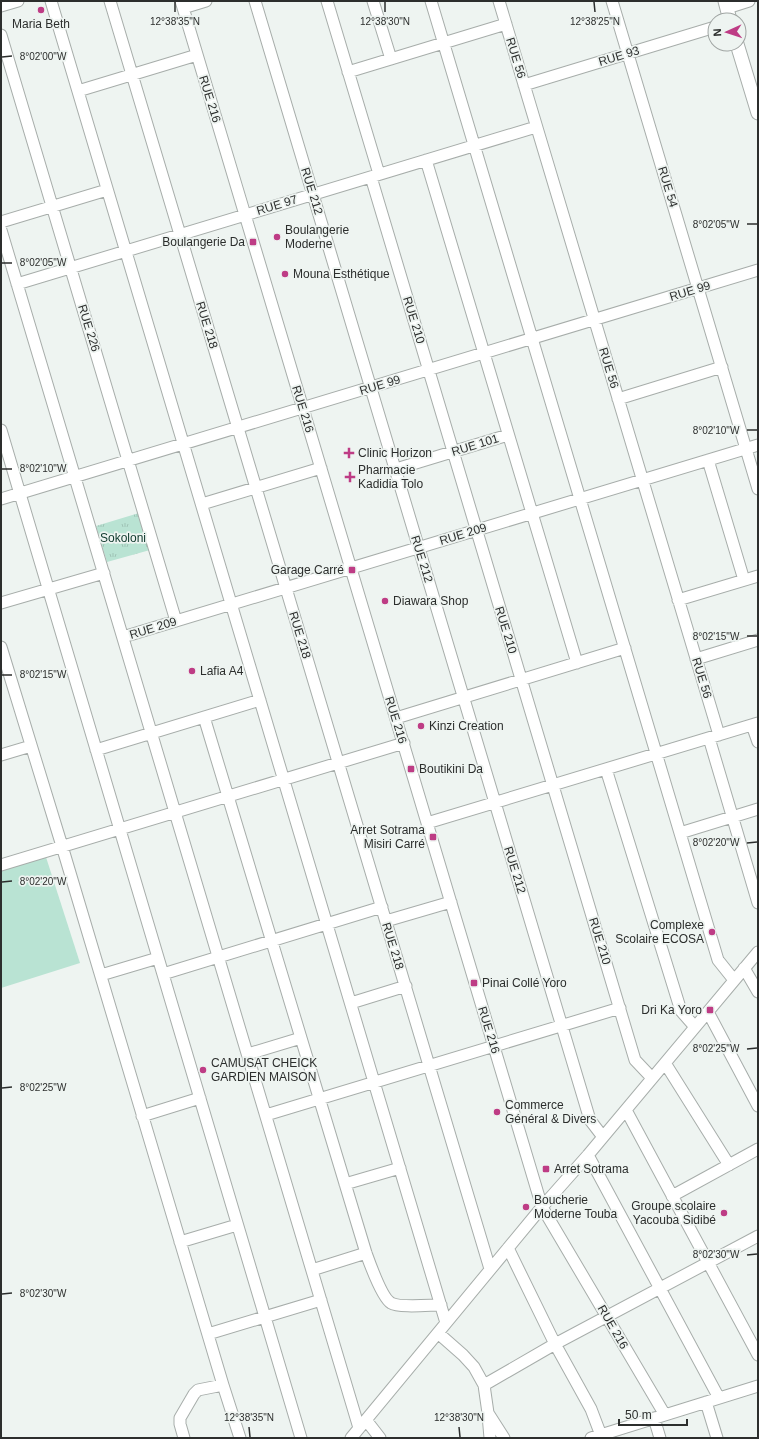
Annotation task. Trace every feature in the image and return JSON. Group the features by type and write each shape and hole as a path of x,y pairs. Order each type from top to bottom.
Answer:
{"main road":[{"path":"739,52 758,113"}],"street":[{"path":"1,6 18,1"},
{"path":"51,1 446,1323"},
{"name":"RUE 218","path":"110,1 490,1269"},
{"path":"182,4 206,1"},
{"name":"RUE 212","path":"255,1 590,1120 603,1137"},
{"name":"RUE 210","path":"327,1 348,72 428,370 635,1060 652,1078"},
{"path":"373,1 391,59"},
{"path":"431,1 718,960 734,980"},
{"name":"RUE 56","path":"499,1 696,659 733,817 758,903"},
{"name":"RUE 54","path":"612,1 758,489"},
{"path":"727,10 749,1"},
{"name":"RUE 216","path":"182,4 542,1206 665,1415"},
{"path":"348,72 506,24"},
{"name":"RUE 93","path":"524,85 707,29"},
{"name":"RUE 226","path":"1,35 176,621"},
{"path":"78,91 197,55"},
{"name":"RUE 97","path":"17,284 536,127"},
{"path":"426,160 577,663"},
{"path":"1,222 107,190"},
{"path":"1,230 321,1300 363,1424 380,1438"},
{"name":"RUE 99","path":"1,499 758,270"},
{"path":"618,399 722,367"},
{"path":"1,430 301,1438"},
{"name":"RUE 101","path":"396,469 508,435"},
{"name":"RUE 209","path":"123,637 758,445"},
{"path":"708,460 744,580"},
{"path":"202,504 321,468"},
{"path":"1,603 104,573"},
{"path":"678,600 758,576"},
{"path":"696,659 758,640"},
{"path":"1,648 6,683 31,746 62,846 240,1438"},
{"path":"396,718 625,648"},
{"path":"96,750 260,700"},
{"path":"204,717 366,1253 385,1298 391,1303 398,1306 440,1305"},
{"path":"427,823 755,724 758,742"},
{"path":"1,865 404,743"},
{"path":"1,755 31,746"},
{"path":"606,769 681,1011 695,1027"},
{"path":"680,833 758,809"},
{"path":"386,921 451,902"},
{"path":"163,974 382,907"},
{"path":"351,1438 542,1206 588,1155 758,952"},
{"path":"101,974 158,958"},
{"path":"744,968 758,992"},
{"path":"351,1003 406,986"},
{"path":"266,1115 620,1008"},
{"path":"708,1012 758,1106"},
{"path":"248,1054 301,1038"},
{"path":"665,1063 729,1165"},
{"path":"142,1116 200,1098"},
{"path":"626,1110 758,1355"},
{"path":"672,1196 758,1149"},
{"path":"588,1155 719,1398"},
{"path":"345,1184 400,1168"},
{"path":"180,1242 237,1225"},
{"path":"484,1385 556,1344 758,1236"},
{"path":"508,1248 556,1344 591,1409 598,1437 758,1386"},
{"path":"312,1270 366,1253"},
{"path":"208,1334 321,1300"},
{"path":"438,1333 474,1367 484,1385 490,1438"},
{"path":"184,1438 180,1418 194,1394 198,1390 223,1385"},
{"path":"706,1402 717,1438"},
{"path":"488,1413 504,1438"},
{"path":"654,1418 660,1438"}],"green space":[{"name":"Sokoloni","path":"139,513 150,550 107,562 96,526"},
{"path":"45,854 80,963 1,988 1,868"}],"place":[{"name":"Maria Beth","path":"41,10"},
{"name":"Boulangerie Moderne","path":"277,237"},
{"name":"Boulangerie Da","path":"253,242"},
{"name":"Mouna Esthétique","path":"285,274"},
{"name":"Clinic Horizon","path":"349,453"},
{"name":"Pharmacie Kadidia Tolo","path":"350,477"},
{"name":"Garage Carré","path":"352,570"},
{"name":"Diawara Shop","path":"385,601"},
{"name":"Lafia A4","path":"192,671"},
{"name":"Kinzi Creation","path":"421,726"},
{"name":"Boutikini Da","path":"411,769"},
{"name":"Arret Sotrama Misiri Carré","path":"433,837"},
{"name":"Complexe Scolaire ECOSA","path":"712,932"},
{"name":"Pinai Collé Yoro","path":"474,983"},
{"name":"Dri Ka Yoro","path":"710,1010"},
{"name":"CAMUSAT CHEICK GARDIEN MAISON","path":"203,1070"},
{"name":"Commerce Général & Divers","path":"497,1112"},
{"name":"Arret Sotrama","path":"546,1169"},
{"name":"Boucherie Moderne Touba","path":"526,1207"},
{"name":"Groupe scolaire Yacouba Sidibé","path":"724,1213"}]}
